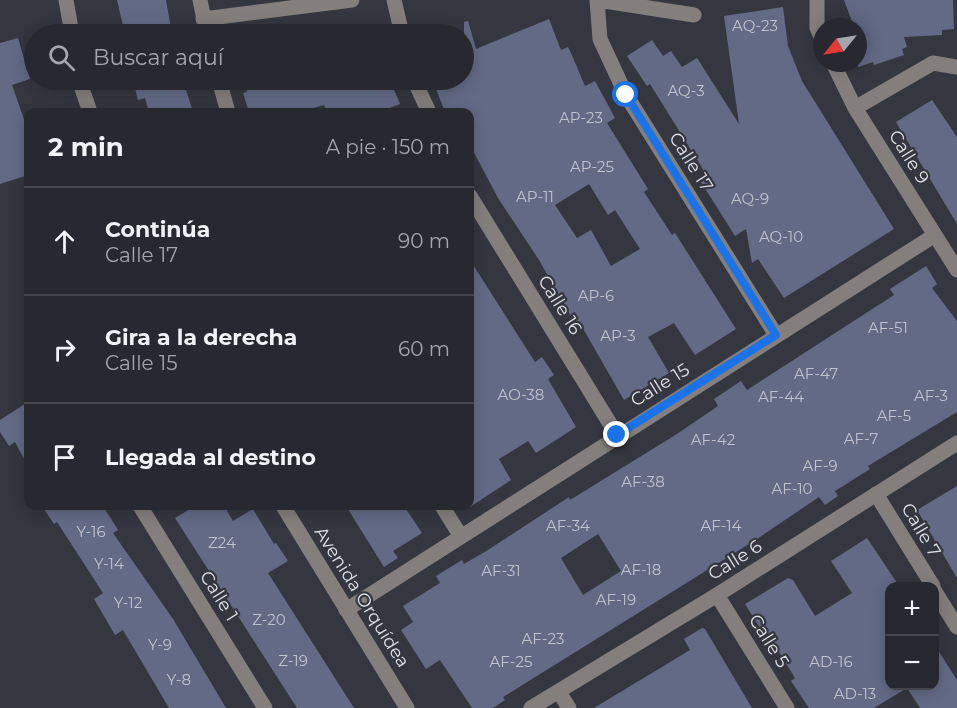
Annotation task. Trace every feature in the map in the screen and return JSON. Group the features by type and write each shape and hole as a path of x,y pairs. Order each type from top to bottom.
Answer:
{"street":[{"path":"66,0 70,24"},
{"path":"200,0 204,24"},
{"path":"203,19 352,0"},
{"path":"394,0 400,24"},
{"path":"598,0 694,15"},
{"name":"Calle 17","path":"598,0 600,39 626,95 776,335"},
{"path":"817,0 817,18"},
{"path":"855,108 933,63 957,67"},
{"name":"Calle 9","path":"837,72 855,108 957,270"},
{"path":"83,90 89,108"},
{"path":"222,90 227,108"},
{"path":"419,90 427,108"},
{"name":"Calle 16","path":"474,203 617,435"},
{"name":"Calle 15","path":"346,610 617,435 935,235"},
{"name":"Calle 6","path":"531,708 717,595 957,443"},
{"name":"Calle 7","path":"876,494 930,582"},
{"name":"Calle 1","path":"142,510 266,708"},
{"name":"Avenida Orquídea","path":"285,510 407,708"},
{"path":"444,510 460,535"},
{"name":"Calle 5","path":"717,595 787,708"},
{"name":"Calle 7","path":"939,596 957,627"},
{"path":"559,692 569,708"}],"building":[{"path":"117,0 166,0 170,24 123,24"},
{"path":"844,0 953,0 954,29 942,30 942,35 904,37 907,47 902,49 904,55 874,65 873,62 867,64 867,18 851,18"},
{"path":"783,7 788,46 802,81 894,229 784,298 758,259 752,263 746,229 735,236 701,182 708,178 701,166 650,84 647,86 627,56 652,40 663,56 671,51 682,67 697,58 739,124 724,16"},
{"path":"549,19 561,50 568,47 585,86 595,81 615,118 607,123 648,189 644,192 672,235 675,233 736,329 695,355 674,323 648,337 669,373 624,400 581,325 577,327 539,260 498,198 474,153 474,108 443,108 436,90 474,90 474,42 476,49","holes":["589,184 608,215 615,210 640,249 611,266 591,230 577,238 555,205"]},
{"path":"18,38 24,58 24,81 12,85 24,119 24,176 0,184 0,43"},
{"path":"136,90 186,90 192,108 148,108 145,98 138,100"},
{"path":"246,90 394,90 400,104 390,108 325,108 324,105 313,108 248,108 243,93 247,92"},
{"path":"932,100 957,137 957,224 896,122"},
{"path":"474,266 535,362 542,357 554,375 548,379 576,427 536,453 528,441 499,459 511,480 474,504"},
{"path":"926,266 937,284 932,288 957,321 957,412 868,466 870,469 835,491 838,496 825,505 819,497 757,539 503,697 505,700 493,708 472,708 440,660 426,669 401,630 413,622 403,606 440,583 436,576 462,560 464,564 488,550 569,497 570,500 677,434 718,406 714,399 741,381 747,390 894,295 890,289","holes":["598,534 621,571 583,595 561,558"]},
{"path":"24,405 24,459 15,442 9,446 0,432 0,420"},
{"path":"957,486 957,578 917,510"},
{"path":"45,510 106,510 118,530 113,533 173,619 226,708 169,708 123,630 115,635 94,599 103,593 57,522 54,524"},
{"path":"188,510 226,510 233,521 254,510 274,544 276,543 288,561 268,573 354,708 297,708 175,518"},
{"path":"348,510 407,510 422,533 393,551 398,558 384,567"},
{"path":"867,538 896,582 885,582 885,690 904,690 874,708 809,708 791,681 795,678 763,626 760,628 745,604 788,578 793,580 815,616 852,593 831,561"},
{"path":"702,628 705,629 752,708 594,708 690,650 684,639"},
{"path":"939,652 957,680 957,708 920,708 908,690 939,690"}],"route":[{"path":"617,435 776,335 626,95"}]}
